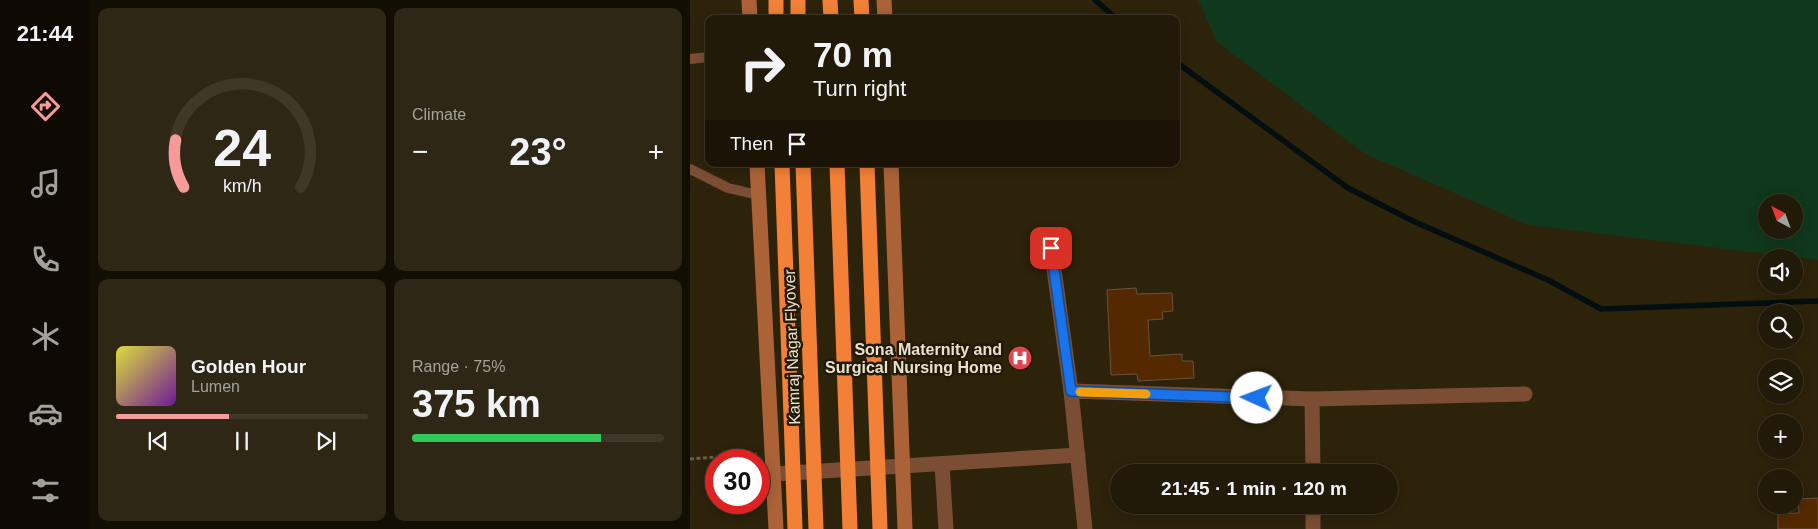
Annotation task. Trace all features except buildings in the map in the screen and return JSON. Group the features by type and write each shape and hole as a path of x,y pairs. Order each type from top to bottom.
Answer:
{"highway":[{"path":"776,0 776,15"},
{"path":"798,0 798,15"},
{"path":"830,0 831,15"},
{"path":"861,0 862,15"},
{"path":"782,167 795,529"},
{"name":"Kamraj Nagar Flyover","path":"803,167 816,529"},
{"path":"837,167 850,529"},
{"path":"867,167 880,529"}],"street":[{"path":"749,0 750,15"},
{"path":"884,0 885,15"},
{"path":"757,167 776,529"},
{"path":"891,167 905,529"},
{"path":"1051,248 1071,391 1085,529"},
{"path":"1071,391 1312,399 1525,394"},
{"path":"1312,399 1313,464"},
{"path":"774,474 1078,455"},
{"path":"942,464 946,529"},
{"path":"1313,514 1313,529"}],"lane":[{"path":"690,59 705,57"},
{"path":"690,169 728,188 758,195"}],"path":[{"path":"690,459 705,458"}],"green space":[{"path":"1198,0 1818,0 1818,260 1803,258 1803,249 1758,249 1758,253 1528,225 1365,154 1217,42"}],"waterway":[{"path":"1095,0 1112,15"},
{"path":"1180,65 1348,188 1415,222 1548,280 1601,309 1818,301"}],"slow traffic":[{"path":"1080,392 1146,394"}],"place":[{"name":"Sona Maternity and Surgical Nursing Home","path":"1020,358"}],"route":[{"path":"1051,248 1071,391 1257,398"}]}
